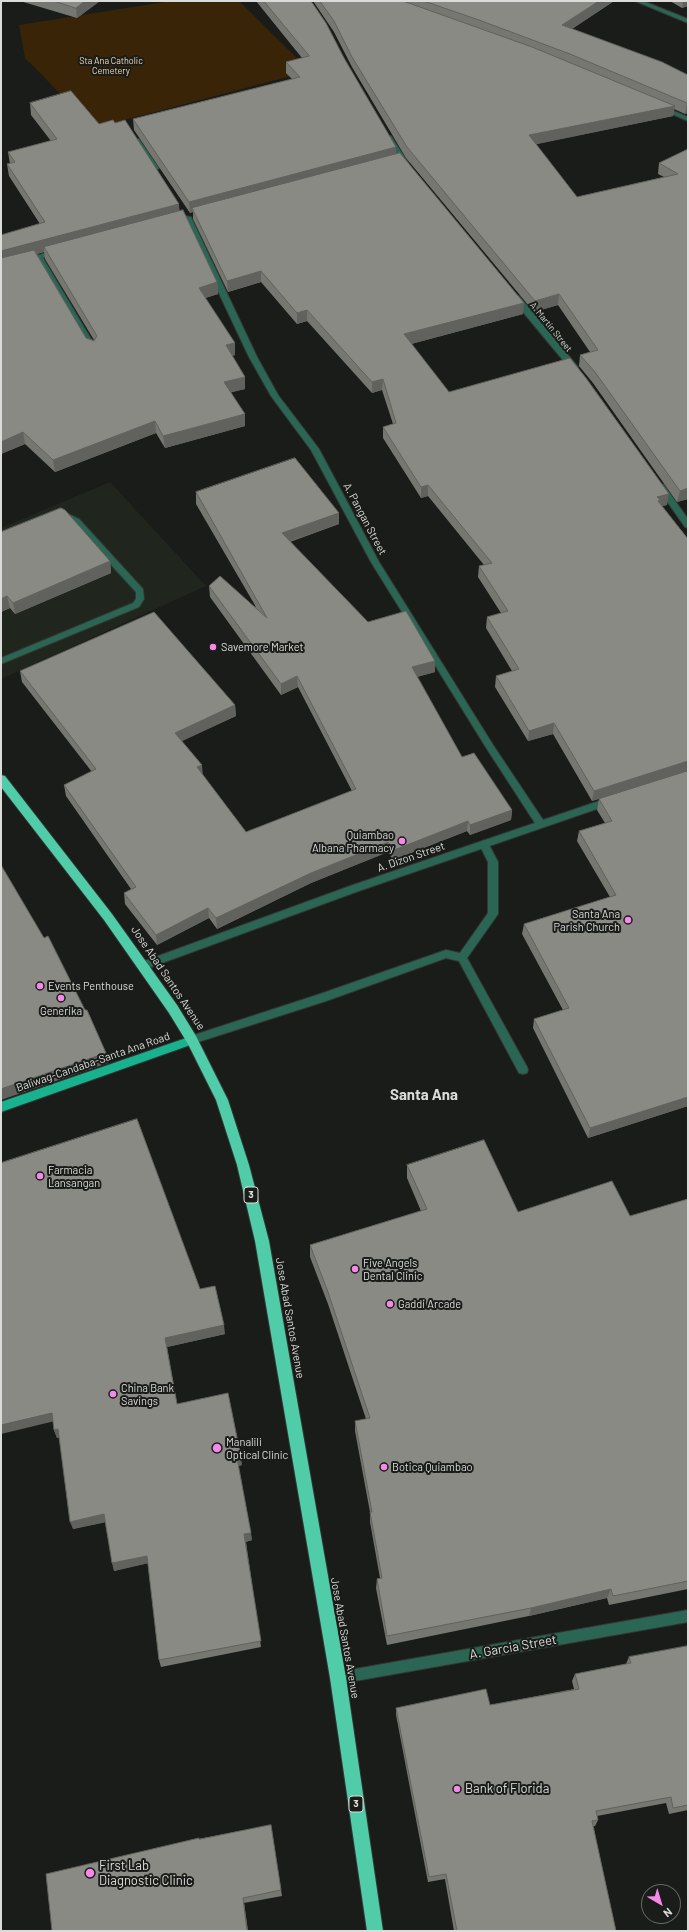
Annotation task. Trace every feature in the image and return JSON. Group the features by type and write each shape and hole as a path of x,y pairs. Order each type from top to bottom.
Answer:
{"highway":[{"name":"Jose Abad Santos Avenue","path":"1,779 108,917 173,1009 192,1040 222,1100 243,1165 262,1241 338,1678 375,1931"}],"main road":[{"name":"Baliwag-Candaba-Santa Ana Road","path":"1,1107 192,1040"}],"street":[{"path":"638,1 688,21"},
{"path":"656,104 688,119"},
{"path":"383,127 402,160 412,172"},
{"path":"134,135 158,172"},
{"path":"395,162 402,160"},
{"name":"A. Pangan Street","path":"186,216 253,357 275,396 316,449 375,562 490,747 540,824"},
{"path":"1,267 62,250"},
{"path":"39,256 93,349"},
{"name":"A. Martin Street","path":"513,294 579,374"},
{"path":"656,481 688,525"},
{"path":"1,660 136,605 140,599 140,591 76,521 64,515 52,518"},
{"name":"A. Dizon Street","path":"143,966 353,889 622,797"},
{"path":"462,958 493,914 493,862 484,844"},
{"path":"192,1040 322,998 446,954 462,958 523,1070"},
{"name":"A. Garcia Street","path":"338,1678 688,1616"}],"shaded area":[{"path":"110,482 206,586 1,679 1,528"}],"green space":[{"name":"Sta Ana Catholic Cemetery","path":"171,1 239,1 310,71 94,128 25,58 19,25"}],"building":[{"path":"54,1 85,1 76,8"},
{"path":"264,1 311,1 326,23 344,58 396,147 189,202 133,119 300,77 286,62 309,56"},
{"path":"320,1 403,1 532,47 675,106 529,135 577,197 678,174 659,163 688,149 688,488 680,491 595,372 580,355 598,350 559,294 535,301 407,147 352,57 334,21"},
{"path":"424,1 599,1 562,25 662,62 688,75 688,103 570,54"},
{"path":"71,91 99,124 113,120 115,123 125,120 179,204 1,251 1,235 45,222 7,164 15,162 8,152 57,139 30,103"},
{"path":"400,153 524,303 404,334 449,392 570,358 669,494 657,497 660,500 658,501 688,539 688,761 594,791 554,723 529,731 496,676 519,669 487,617 508,611 479,566 492,563 428,485 421,487 383,427 396,423 383,379 372,382 307,310 297,313 261,271 227,281 192,208"},
{"path":"183,210 217,282 199,288 235,343 226,345 245,377 224,382 245,414 163,436 155,421 53,460 23,432 1,442 1,258 34,250 86,338 94,341 97,336 44,247"},
{"path":"295,458 339,513 282,533 368,622 406,611 435,661 412,667 462,757 474,753 512,810 470,825 468,821 394,850 388,842 311,873 216,918 208,908 156,935 124,893 136,887 64,785 96,769 20,671 154,612 235,705 175,733 202,765 197,767 246,832 356,789 297,676 281,684 209,586 220,576 267,618 196,492"},
{"path":"61,508 65,510 110,561 13,603 7,596 1,599 1,532"},
{"path":"688,771 688,1097 590,1128 534,1019 569,1008 524,924 616,895 579,831 612,821 599,799"},
{"path":"1,865 44,938 48,936 85,1010 87,1010 106,1053 1,1089"},
{"path":"137,1119 200,1289 215,1286 224,1325 165,1338 177,1404 228,1393 241,1457 237,1458 251,1533 244,1534 261,1641 159,1660 147,1556 112,1563 104,1514 70,1522 58,1429 54,1430 52,1413 1,1425 1,1163"},
{"path":"484,1140 518,1212 612,1181 630,1216 688,1199 688,1581 613,1596 611,1589 531,1608 387,1636 377,1579 382,1578 370,1512 372,1512 355,1421 370,1418 328,1292 310,1245 427,1209 407,1165"},
{"path":"688,1646 688,1805 673,1808 671,1797 596,1811 598,1820 592,1821 616,1931 457,1931 446,1874 429,1877 396,1708 486,1689 490,1705 579,1689 575,1674 631,1663 629,1657"},
{"path":"271,1825 281,1890 243,1898 247,1931 52,1931 46,1874 199,1838"}],"place":[{"name":"Savemore Market","path":"213,647"},
{"name":"Quiambao Albana Pharmacy","path":"402,841"},
{"name":"Santa Ana Parish Church","path":"628,920"},
{"name":"Events Penthouse","path":"40,986"},
{"name":"Generika","path":"61,998"},
{"name":"Farmacia Lansangan","path":"40,1176"},
{"name":"Five Angels Dental Clinic","path":"355,1269"},
{"name":"Gaddi Arcade","path":"390,1304"},
{"name":"China Bank Savings","path":"113,1394"},
{"name":"Manalili Optical Clinic","path":"217,1448"},
{"name":"Botica Quiambao","path":"384,1467"},
{"name":"Bank of Florida","path":"457,1789"},
{"name":"First Lab Diagnostic Clinic","path":"90,1873"}],"district":[{"name":"Santa Ana","path":"424,1095"}]}
